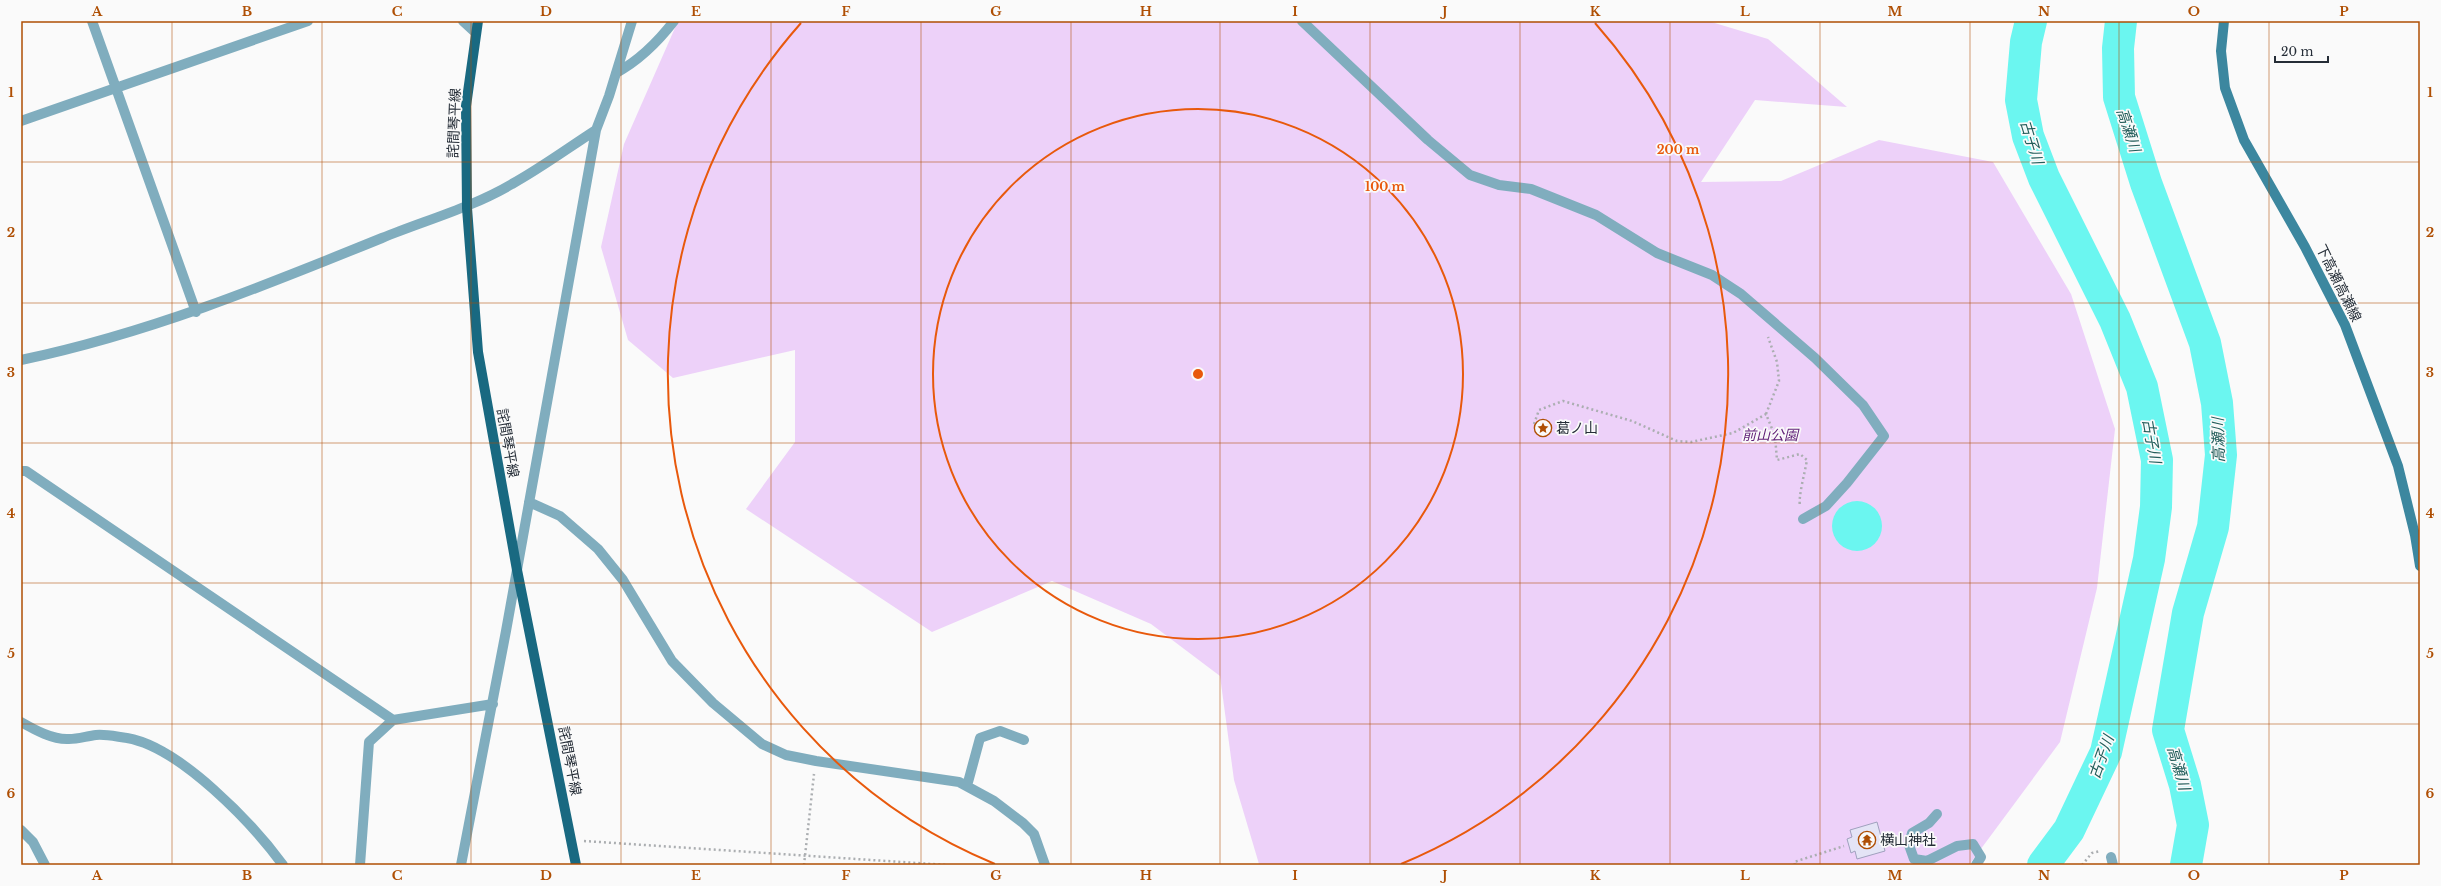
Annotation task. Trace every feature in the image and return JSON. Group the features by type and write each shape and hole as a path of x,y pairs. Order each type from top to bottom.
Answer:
{"main road":[{"name":"詫間琴平線","path":"478,21 466,106 467,208 478,352 517,570 576,865"},
{"name":"下高瀬高瀬線","path":"2224,21 2221,51 2225,88 2241,132 2305,246 2345,325 2398,466 2415,535 2420,566"}],"street":[{"path":"92,21 196,312"},
{"path":"21,121 308,21"},
{"path":"464,21 476,33"},
{"path":"461,865 493,704 596,130 632,21"},
{"path":"616,73 636,62 660,39 674,21"},
{"path":"1302,21 1428,140 1470,175 1499,186 1532,189 1567,202 1596,215 1657,253 1712,275 1741,294 1815,358 1862,405 1884,436 1847,483 1826,506 1803,519"},
{"path":"21,360 54,353 196,312 402,230 467,208 512,185 596,130"},
{"path":"21,471 26,471 393,720"},
{"path":"529,502 560,516 598,549 623,580 672,661 713,703 762,744 786,755 816,761 959,782 994,801 1023,823 1034,834 1045,865"},
{"path":"360,865 369,742 393,720 493,704"},
{"path":"21,722 40,733 68,740 98,734 129,738 159,751 196,774 264,839 283,865"},
{"path":"967,786 980,738 1000,731 1024,740"},
{"path":"1937,814 1929,823 1912,833 1910,845 1914,858 1927,861 1957,846 1973,844 1981,857 1976,865"},
{"path":"21,830 33,842 45,865"}],"path":[{"path":"1534,424 1539,410 1563,401 1632,421 1677,441 1691,442 1733,433 1766,414 1779,381 1777,362 1769,338 1763,333"},
{"path":"1766,414 1775,436 1777,460 1800,454 1807,460 1804,482 1799,500 1803,519"},
{"path":"804,865 816,761"},
{"path":"572,841 805,854 947,865"},
{"path":"1795,865 1794,862 1844,846"}],"green space":[{"name":"前山公園","path":"678,21 1708,21 1768,39 1847,107 1755,100 1701,182 1781,181 1879,140 1993,162 2071,294 2115,429 2097,588 2060,742 1969,865 1259,864 1234,780 1220,676 1151,624 1052,581 932,632 746,509 795,442 795,350 673,378 628,340 601,247 624,144"}],"water":[{"path":"1857,501 1867,503 1875,508 1880,516 1882,526 1880,536 1875,544 1867,549 1857,551 1847,549 1839,544 1834,536 1832,526 1834,516 1839,508 1847,503"}],"building":[{"name":"横山神社","path":"1877,822 1885,851 1857,859 1855,851 1851,853 1847,839 1852,837 1850,830"}],"waterway":[{"name":"古子川","path":"2031,21 2026,42 2021,100 2028,136 2044,178 2115,320 2142,387 2157,460 2156,507 2149,559 2106,752 2069,830 2043,865"},
{"name":"高瀬川","path":"2121,21 2118,48 2119,97 2146,183 2205,343 2217,403 2221,455 2213,527 2188,613 2168,730 2185,785 2193,825 2186,865"}],"place":[{"name":"葛ノ山","path":"1543,428"},
{"name":"横山神社","path":"1867,840"}]}
